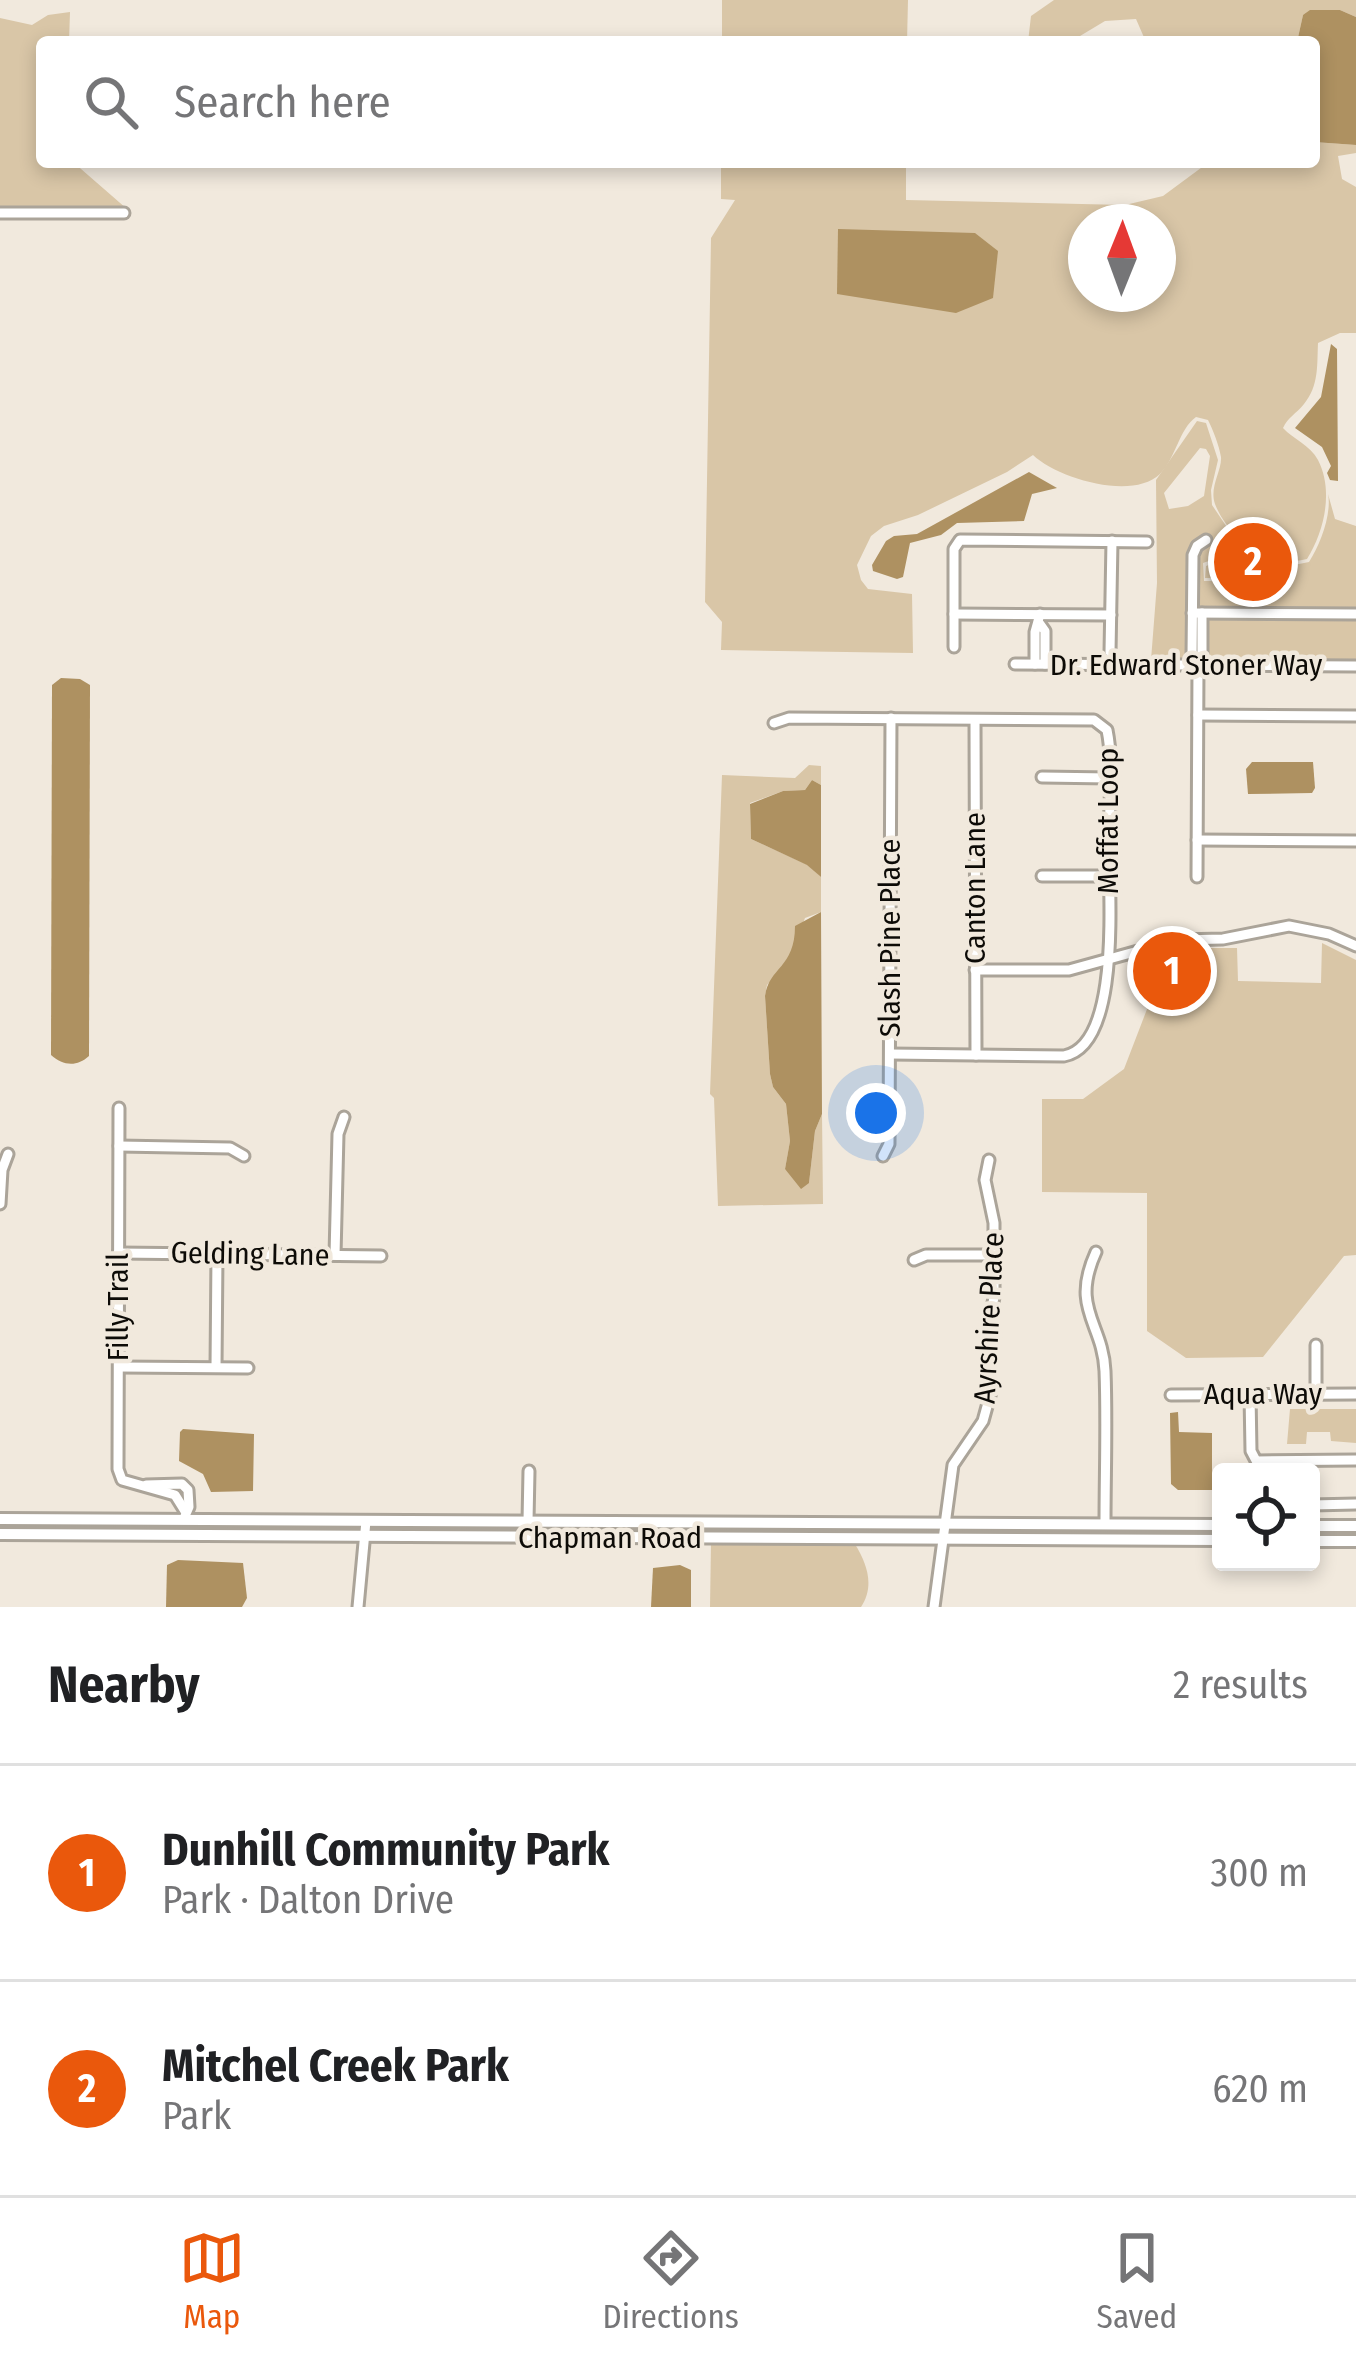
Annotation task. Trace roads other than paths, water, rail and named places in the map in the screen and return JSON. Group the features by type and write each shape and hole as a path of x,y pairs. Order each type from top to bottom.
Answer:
{"street":[{"path":"0,214 124,213"},
{"path":"954,647 954,549 960,540 1147,542"},
{"path":"1197,877 1198,665 1193,555 1206,540"},
{"path":"1110,652 1112,542"},
{"path":"1197,613 1356,614"},
{"path":"954,614 1040,619 1111,615"},
{"path":"1040,619 1040,664"},
{"name":"Dr. Edward Stoner Way","path":"1016,664 1356,666"},
{"path":"1198,715 1356,716"},
{"name":"Moffat Loop","path":"775,723 789,718 1101,723 1109,736 1109,960 1101,1010 1078,1054 890,1054"},
{"name":"Slash Pine Place","path":"884,1156 890,1144 891,718"},
{"name":"Canton Lane","path":"975,720 976,1055"},
{"path":"1042,777 1109,778"},
{"path":"1197,840 1356,841"},
{"path":"1042,876 1108,876"},
{"path":"975,970 1069,970 1178,940 1223,939 1289,926 1329,934 1356,946"},
{"name":"Filly Trail","path":"119,1108 118,1469 122,1480 146,1485"},
{"path":"335,1255 338,1134 344,1117"},
{"path":"119,1146 230,1148 244,1156"},
{"path":"0,1204 8,1154"},
{"name":"Ayrshire Place","path":"940,1539 948,1524 952,1465 989,1406 992,1379 986,1348 993,1311 994,1223 985,1180 989,1160"},
{"path":"1096,1252 1087,1273 1087,1304 1104,1358 1105,1525"},
{"name":"Gelding Lane","path":"118,1253 381,1256"},
{"path":"216,1367 217,1254"},
{"path":"914,1259 994,1256"},
{"path":"1316,1345 1316,1394"},
{"path":"119,1367 248,1367"},
{"name":"Aqua Way","path":"1171,1394 1356,1394"},
{"path":"1250,1394 1251,1451 1258,1463"},
{"path":"1315,1463 1356,1460"},
{"path":"528,1522 529,1471"},
{"path":"146,1485 176,1482 188,1490"},
{"path":"146,1485 175,1495 188,1490"},
{"path":"185,1516 188,1490"},
{"path":"175,1495 185,1516"},
{"path":"1320,1505 1356,1504"},
{"name":"Chapman Road","path":"0,1519 185,1516 1212,1526"},
{"path":"358,1607 366,1521"},
{"path":"651,1522 651,1538"},
{"path":"1320,1526 1356,1526"},
{"name":"Chapman Road","path":"0,1534 1212,1540"},
{"path":"934,1607 940,1539"},
{"path":"1320,1541 1356,1541"}],"place":[{"name":"Mitchel Creek Park","path":"1253,562"},
{"name":"Dunhill Community Park","path":"1172,971"}]}
